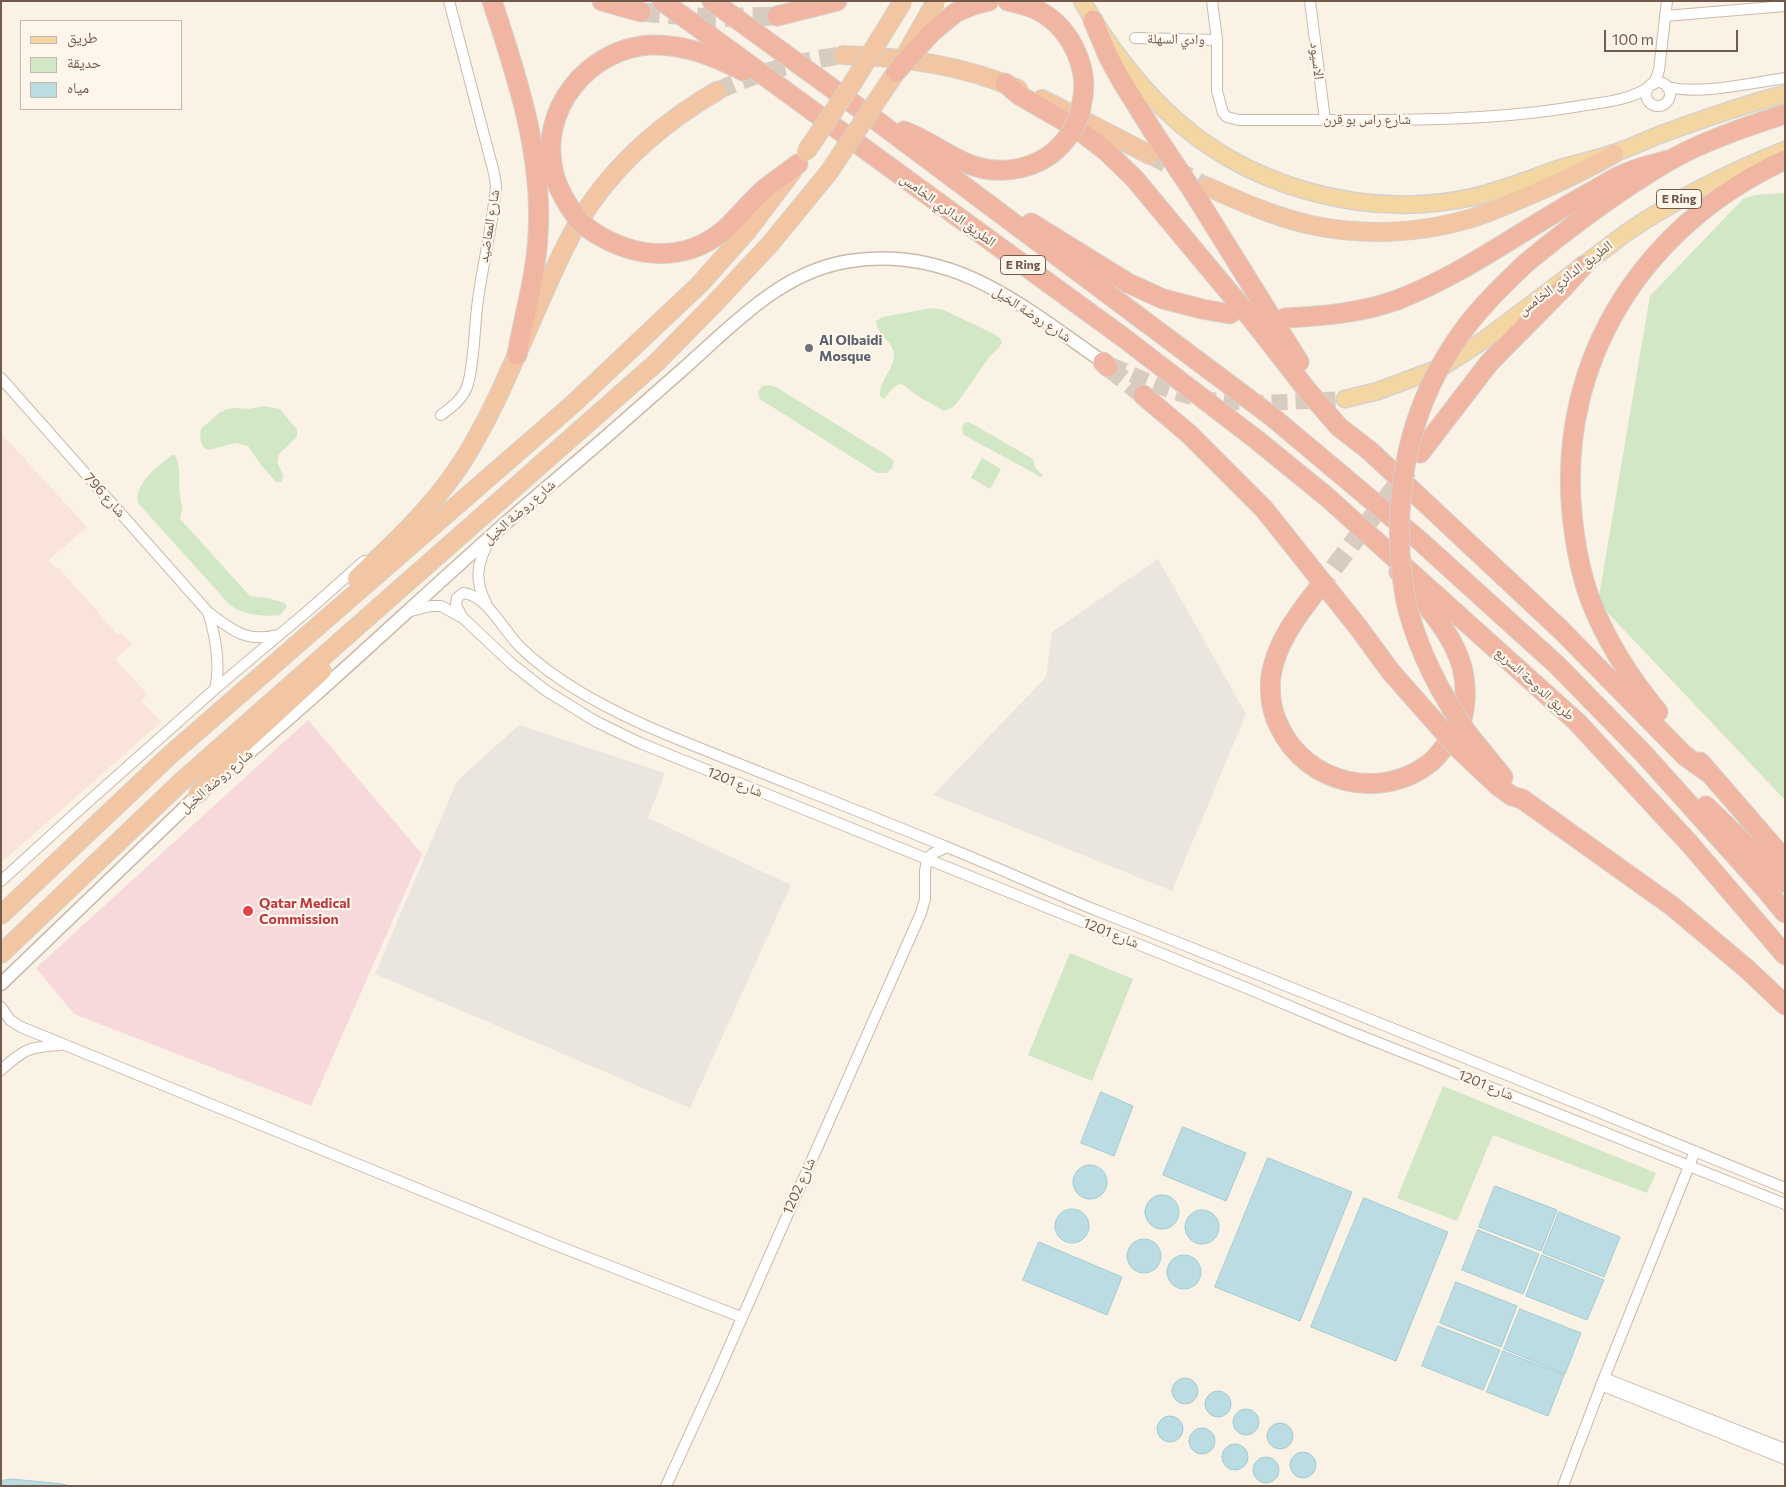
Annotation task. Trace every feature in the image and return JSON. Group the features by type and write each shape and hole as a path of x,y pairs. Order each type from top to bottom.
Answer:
{"highway":[{"path":"492,1 511,58 526,116 533,149 539,199 534,277 517,355"},
{"path":"602,1 641,12"},
{"name":"الطريق الدائري الخامس","path":"662,1 1124,338 1257,440"},
{"name":"الطريق الدائري الخامس","path":"712,1 877,121 988,206 1270,415"},
{"path":"777,16 837,1"},
{"path":"1,915 160,764 573,404 700,284 748,230 802,158 857,76 903,1"},
{"name":"شارع روضة الخيل","path":"1,954 182,781 378,606 657,362 715,303 771,243 829,172 896,72 936,1"},
{"path":"896,72 931,33 955,13 972,5 988,1"},
{"path":"877,121 910,133 966,164 980,168 995,170 1017,169 1038,162 1050,154 1071,133 1080,114 1083,86 1081,68 1076,51 1056,22 1041,12 1025,5 1008,1"},
{"path":"1093,20 1108,56 1121,80 1194,193 1295,357 1370,451"},
{"path":"786,92 724,62 688,49 651,46 629,49 610,56 593,66 572,87 558,113 552,132 551,152 554,172 560,191 570,208 580,222 593,232 610,243 628,250 668,253 688,249 706,241 723,230 766,187 802,158"},
{"path":"843,55 885,56 930,62 972,72 1005,83 1098,127 1150,155"},
{"path":"1005,83 1019,95 1076,128 1106,151 1134,178 1339,427 1370,451 1560,629 1684,755 1708,772"},
{"path":"307,637 329,604 378,559 429,505 452,477 473,446 502,389 551,277 590,204 613,174 634,152 672,120 717,91"},
{"path":"1463,741 1449,707 1433,678 1408,612 1400,541 1399,506 1401,483 1414,428 1435,374 1460,334 1479,309 1526,263 1588,215 1673,159 1709,141 1785,114"},
{"path":"1208,187 1261,211 1312,226 1365,232 1409,230 1444,226 1470,219 1575,175 1614,154"},
{"path":"1285,318 1346,313 1397,300 1449,275 1573,201 1626,172 1673,159"},
{"path":"1785,160 1741,183 1701,212 1663,246 1638,276 1613,313 1600,340 1580,396 1572,439 1570,494 1574,533 1583,577 1590,599 1605,633 1627,672 1708,772 1785,860"},
{"path":"988,206 1029,222 1128,283 1163,299 1230,314"},
{"path":"1420,453 1489,363 1584,265"},
{"path":"1143,395 1189,434 1264,509 1358,627 1391,672 1463,741 1498,786 1512,796 1522,799 1680,912 1747,969 1785,1005"},
{"name":"طريق الدوحة السريع","path":"1270,415 1419,540 1557,664 1644,754 1785,913"},
{"name":"طريق الدوحة السريع","path":"1257,440 1371,536 1577,722 1689,843 1785,956"},
{"path":"1317,590 1283,639 1275,660 1270,690 1278,723 1288,743 1301,758 1322,773 1353,783 1368,784 1408,777 1432,761 1455,734 1460,724 1464,705 1462,667 1446,634 1371,536"},
{"path":"198,794 232,754 340,654 378,606"},
{"path":"1644,754 1663,764 1785,883"}],"main road":[{"path":"1082,1 1093,20 1145,90 1199,138 1219,152 1263,174 1293,186 1332,198 1360,202 1397,205 1427,204 1445,202 1498,190 1565,166 1614,154 1698,121 1785,94"},
{"name":"الطريق الدائري الخامس","path":"1345,399 1395,386 1442,367 1484,340 1626,233 1682,198 1785,150"}],"street":[{"name":"شارع المعاضيد","path":"440,415 454,406 468,385 477,302 496,185 448,1"},
{"name":"شارع راس بو قرن","path":"1212,1 1217,40 1217,91 1222,113 1227,118 1238,120 1325,120 1490,117 1564,109 1626,98 1659,85"},
{"name":"الاسيود","path":"1310,1 1325,120"},
{"path":"1659,85 1670,94 1667,102 1656,106 1649,102 1646,94 1659,85 1661,80 1659,70 1667,1"},
{"path":"1665,16 1752,5 1785,6"},
{"name":"وادي السهلة","path":"1135,38 1217,40"},
{"path":"1659,85 1683,90 1703,89 1785,78"},
{"name":"شارع راس بو قرن","path":"1626,98 1649,102"},
{"name":"شارع روضة الخيل","path":"1,984 198,794 266,738 491,536 749,309 784,285 817,270 849,260 889,258 921,260 963,273 1006,294 1107,365"},
{"name":"شارع 796","path":"1,378 208,612 234,631 244,635 254,638 278,635"},
{"path":"1,882 215,689 310,609 356,567 404,531"},
{"name":"شارع 1201","path":"491,536 482,554 478,572 480,593 488,608 509,636 534,659 555,676 601,704 659,732 946,847 1194,950 1306,992 1785,1188"},
{"name":"شارع 1201","path":"488,608 473,594 460,594 456,602 457,609 463,618 512,664 544,690 595,721 640,743 1189,965 1344,1030 1785,1204"},
{"name":"شارع 1201","path":"407,612 431,606 441,606 463,618"},
{"name":"شارع 796","path":"208,612 215,638 218,672 215,689"},
{"path":"927,859 932,854 946,847"},
{"name":"شارع 1202","path":"666,1486 715,1380 741,1317 921,912 925,899 927,859"},
{"path":"926,884 933,872 946,866"},
{"path":"1189,965 1194,950"},
{"path":"1,1008 10,1020 21,1027 63,1045 558,1246 741,1317"},
{"path":"1,1070 20,1053 30,1048 63,1045"},
{"path":"1563,1486 1602,1381 1695,1151"},
{"path":"1602,1381 1785,1449"},
{"path":"1602,1381 1785,1459"}],"shaded area":[{"path":"1,433 87,527 49,560 56,568 58,567 118,635 121,633 132,644 115,659 148,695 141,701 161,722 1,863"},
{"path":"1158,559 1246,714 1172,891 933,795 1046,677 1052,632"},
{"name":"Qatar Medical Commission","path":"308,720 422,854 311,1106 74,1014 36,968"},
{"path":"519,725 665,773 648,818 791,885 690,1108 375,974 457,781"}],"green space":[{"path":"1785,193 1785,800 1606,611 1599,596 1650,296 1743,199 1755,195"},
{"path":"932,308 944,310 994,334 1002,342 957,403 944,411 919,397 902,384 894,387 884,399 880,396 882,384 892,365 894,355 891,346 879,331 876,321 883,317"},
{"path":"762,386 776,387 891,458 894,462 892,468 887,473 877,473 760,399 758,392"},
{"path":"265,406 280,409 297,430 297,437 279,454 277,462 283,475 282,482 276,482 248,446 235,443 209,450 203,447 200,439 201,429 219,413 228,409 248,409"},
{"path":"969,422 1033,459 1035,467 1043,476 1041,477 964,435 962,429 964,423"},
{"path":"172,455 175,455 178,466 182,509 180,518 182,521 250,596 285,603 287,607 280,615 254,614 241,611 230,605 138,503 137,496 143,483 154,470"},
{"path":"982,458 1001,469 990,489 971,478"},
{"path":"1070,953 1133,979 1092,1081 1028,1055"},
{"path":"1443,1086 1656,1173 1647,1193 1493,1135 1457,1221 1397,1198"}],"water":[{"path":"1101,1092 1133,1106 1114,1156 1081,1143"},
{"path":"1183,1127 1246,1153 1226,1201 1163,1175"},
{"path":"1268,1158 1352,1192 1300,1321 1215,1287"},
{"path":"1090,1165 1102,1170 1107,1182 1102,1194 1090,1199 1078,1194 1073,1182 1078,1170"},
{"path":"1495,1186 1557,1210 1541,1251 1479,1227"},
{"path":"1162,1195 1174,1200 1179,1212 1174,1224 1162,1229 1150,1224 1145,1212 1150,1200"},
{"path":"1364,1198 1448,1232 1396,1361 1311,1327"},
{"path":"1072,1209 1084,1214 1089,1226 1084,1238 1072,1243 1060,1238 1055,1226 1060,1214"},
{"path":"1202,1210 1214,1215 1219,1227 1214,1239 1202,1244 1190,1239 1185,1227 1190,1215"},
{"path":"1559,1212 1620,1237 1604,1277 1543,1253"},
{"path":"1478,1230 1539,1254 1523,1294 1462,1270"},
{"path":"1144,1239 1156,1244 1161,1256 1156,1268 1144,1273 1132,1268 1127,1256 1132,1244"},
{"path":"1039,1242 1122,1277 1107,1315 1023,1280"},
{"path":"1184,1255 1196,1260 1201,1272 1196,1284 1184,1289 1172,1284 1167,1272 1172,1260"},
{"path":"1542,1255 1604,1280 1587,1320 1526,1296"},
{"path":"1456,1282 1517,1306 1501,1347 1440,1323"},
{"path":"1520,1309 1581,1333 1565,1374 1504,1349"},
{"path":"1438,1326 1500,1350 1483,1390 1422,1366"},
{"path":"1503,1351 1564,1375 1548,1416 1487,1392"},
{"path":"1185,1378 1194,1382 1198,1391 1194,1400 1185,1404 1176,1400 1172,1391 1176,1382"},
{"path":"1218,1391 1227,1395 1231,1404 1227,1413 1218,1417 1209,1413 1205,1404 1209,1395"},
{"path":"1246,1409 1255,1413 1259,1422 1255,1431 1246,1435 1237,1431 1233,1422 1237,1413"},
{"path":"1170,1416 1179,1420 1183,1429 1179,1438 1170,1442 1161,1438 1157,1429 1161,1420"},
{"path":"1280,1423 1289,1427 1293,1436 1289,1445 1280,1449 1271,1445 1267,1436 1271,1427"},
{"path":"1202,1428 1211,1432 1215,1441 1211,1450 1202,1454 1193,1450 1189,1441 1193,1432"},
{"path":"1235,1444 1244,1448 1248,1457 1244,1466 1235,1470 1226,1466 1222,1457 1226,1448"},
{"path":"1303,1452 1312,1456 1316,1465 1312,1474 1303,1478 1294,1474 1290,1465 1294,1456"},
{"path":"1266,1457 1275,1461 1279,1470 1275,1479 1266,1483 1257,1479 1253,1470 1257,1461"},
{"path":"12,1479 69,1486 1,1486 1,1481"}],"tunnel":[{"path":"641,12 709,18 777,16"},
{"path":"717,91 778,68 843,55"},
{"path":"1150,155 1208,187"},
{"path":"1110,365 1166,389 1204,399 1244,403 1345,399"},
{"path":"1108,367 1143,395"},
{"path":"1317,590 1408,470"}],"place":[{"name":"Al Olbaidi Mosque","path":"809,348"},
{"name":"Qatar Medical Commission","path":"248,911"}]}
